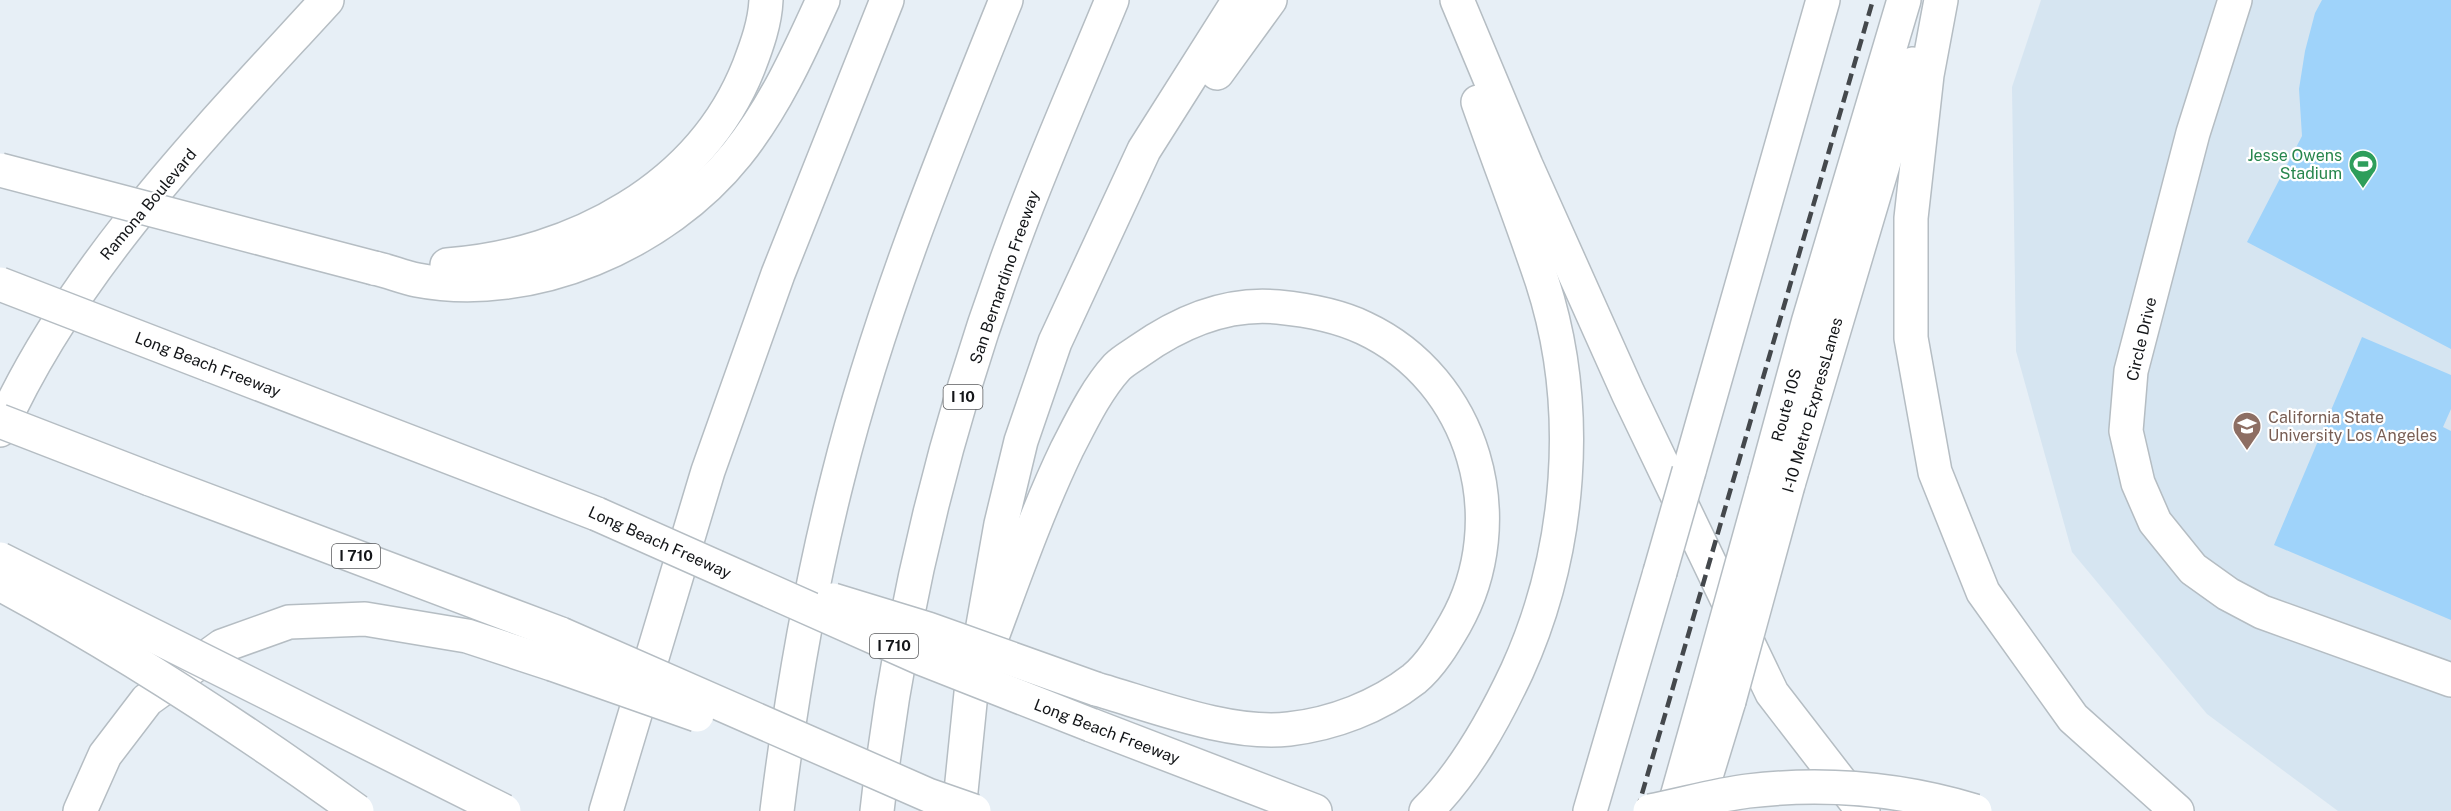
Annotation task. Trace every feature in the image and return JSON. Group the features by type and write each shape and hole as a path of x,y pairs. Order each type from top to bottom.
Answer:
{"main road":[{"name":"Ramona Boulevard","path":"0,430 41,348 92,273 161,186 327,0"},
{"path":"383,270 512,257 550,246 586,232 662,184 722,118 733,100 758,43 766,0"},
{"path":"0,170 417,280 498,283 566,270 639,237 694,200 737,154 789,74 823,0"},
{"path":"606,811 708,471 778,274 886,0"},
{"path":"777,811 798,658 838,476 911,240 1006,0"},
{"name":"San Bernardino Freeway","path":"878,811 894,678 944,462 1016,235 1112,0"},
{"path":"959,811 970,693 1001,524 1021,441 1055,342 1144,150 1239,0"},
{"path":"1093,258 1161,152 1270,0"},
{"path":"1426,811 1468,759 1508,691 1533,636 1549,580 1561,522 1566,466 1565,398 1543,283 1460,51 1446,0"},
{"path":"1457,0 1526,165 1628,393 1772,693 1863,811"},
{"path":"1590,811 1823,0"},
{"name":"Route 10S","path":"1673,811 1776,483 1904,0"},
{"name":"I-10 Metro ExpressLanes","path":"1695,811 1729,701 1776,483 1932,0"},
{"path":"1941,0 1927,75 1911,218 1911,338 1935,472 1983,592 2073,718 2177,811"},
{"name":"Circle Drive","path":"2235,0 2193,133 2131,370 2126,431 2138,483 2154,522 2193,569 2228,594 2262,612 2451,680"},
{"name":"Long Beach Freeway","path":"0,284 597,514 923,659 1315,811"},
{"path":"700,558 928,629 1096,688 1231,726 1286,730 1339,719 1377,702 1415,678 1442,646 1467,602 1482,551 1483,494 1469,440 1443,395 1409,356 1364,328 1313,310 1254,305 1199,317 1154,340 1118,366 1092,403 1051,483 970,693"},
{"name":"I 710","path":"0,421 150,479 556,649 974,811"},
{"path":"0,560 504,811"},
{"path":"0,584 65,619 188,693 357,811"},
{"path":"80,811 105,755 147,700 222,646 289,622 377,621 556,649"},
{"path":"610,811 623,755"},
{"path":"1650,811 1748,792 1816,787 1878,791 1927,798 1975,811"}],"shaded area":[{"name":"California State University Los Angeles","path":"2041,0 2451,0 2451,811 2338,811 2207,714 2072,552 2016,351 2012,87"},
{"name":"Jesse Owens Stadium","path":"2322,0 2451,0 2451,349 2247,242 2302,136 2299,89 2305,51 2315,13"},
{"path":"2362,337 2451,375 2451,409 2443,427 2451,431 2451,620 2274,545"}],"railway":[{"path":"1637,811 1873,0"}],"place":[{"name":"Jesse Owens Stadium","path":"2363,190"},
{"name":"California State University Los Angeles","path":"2247,452"}]}
